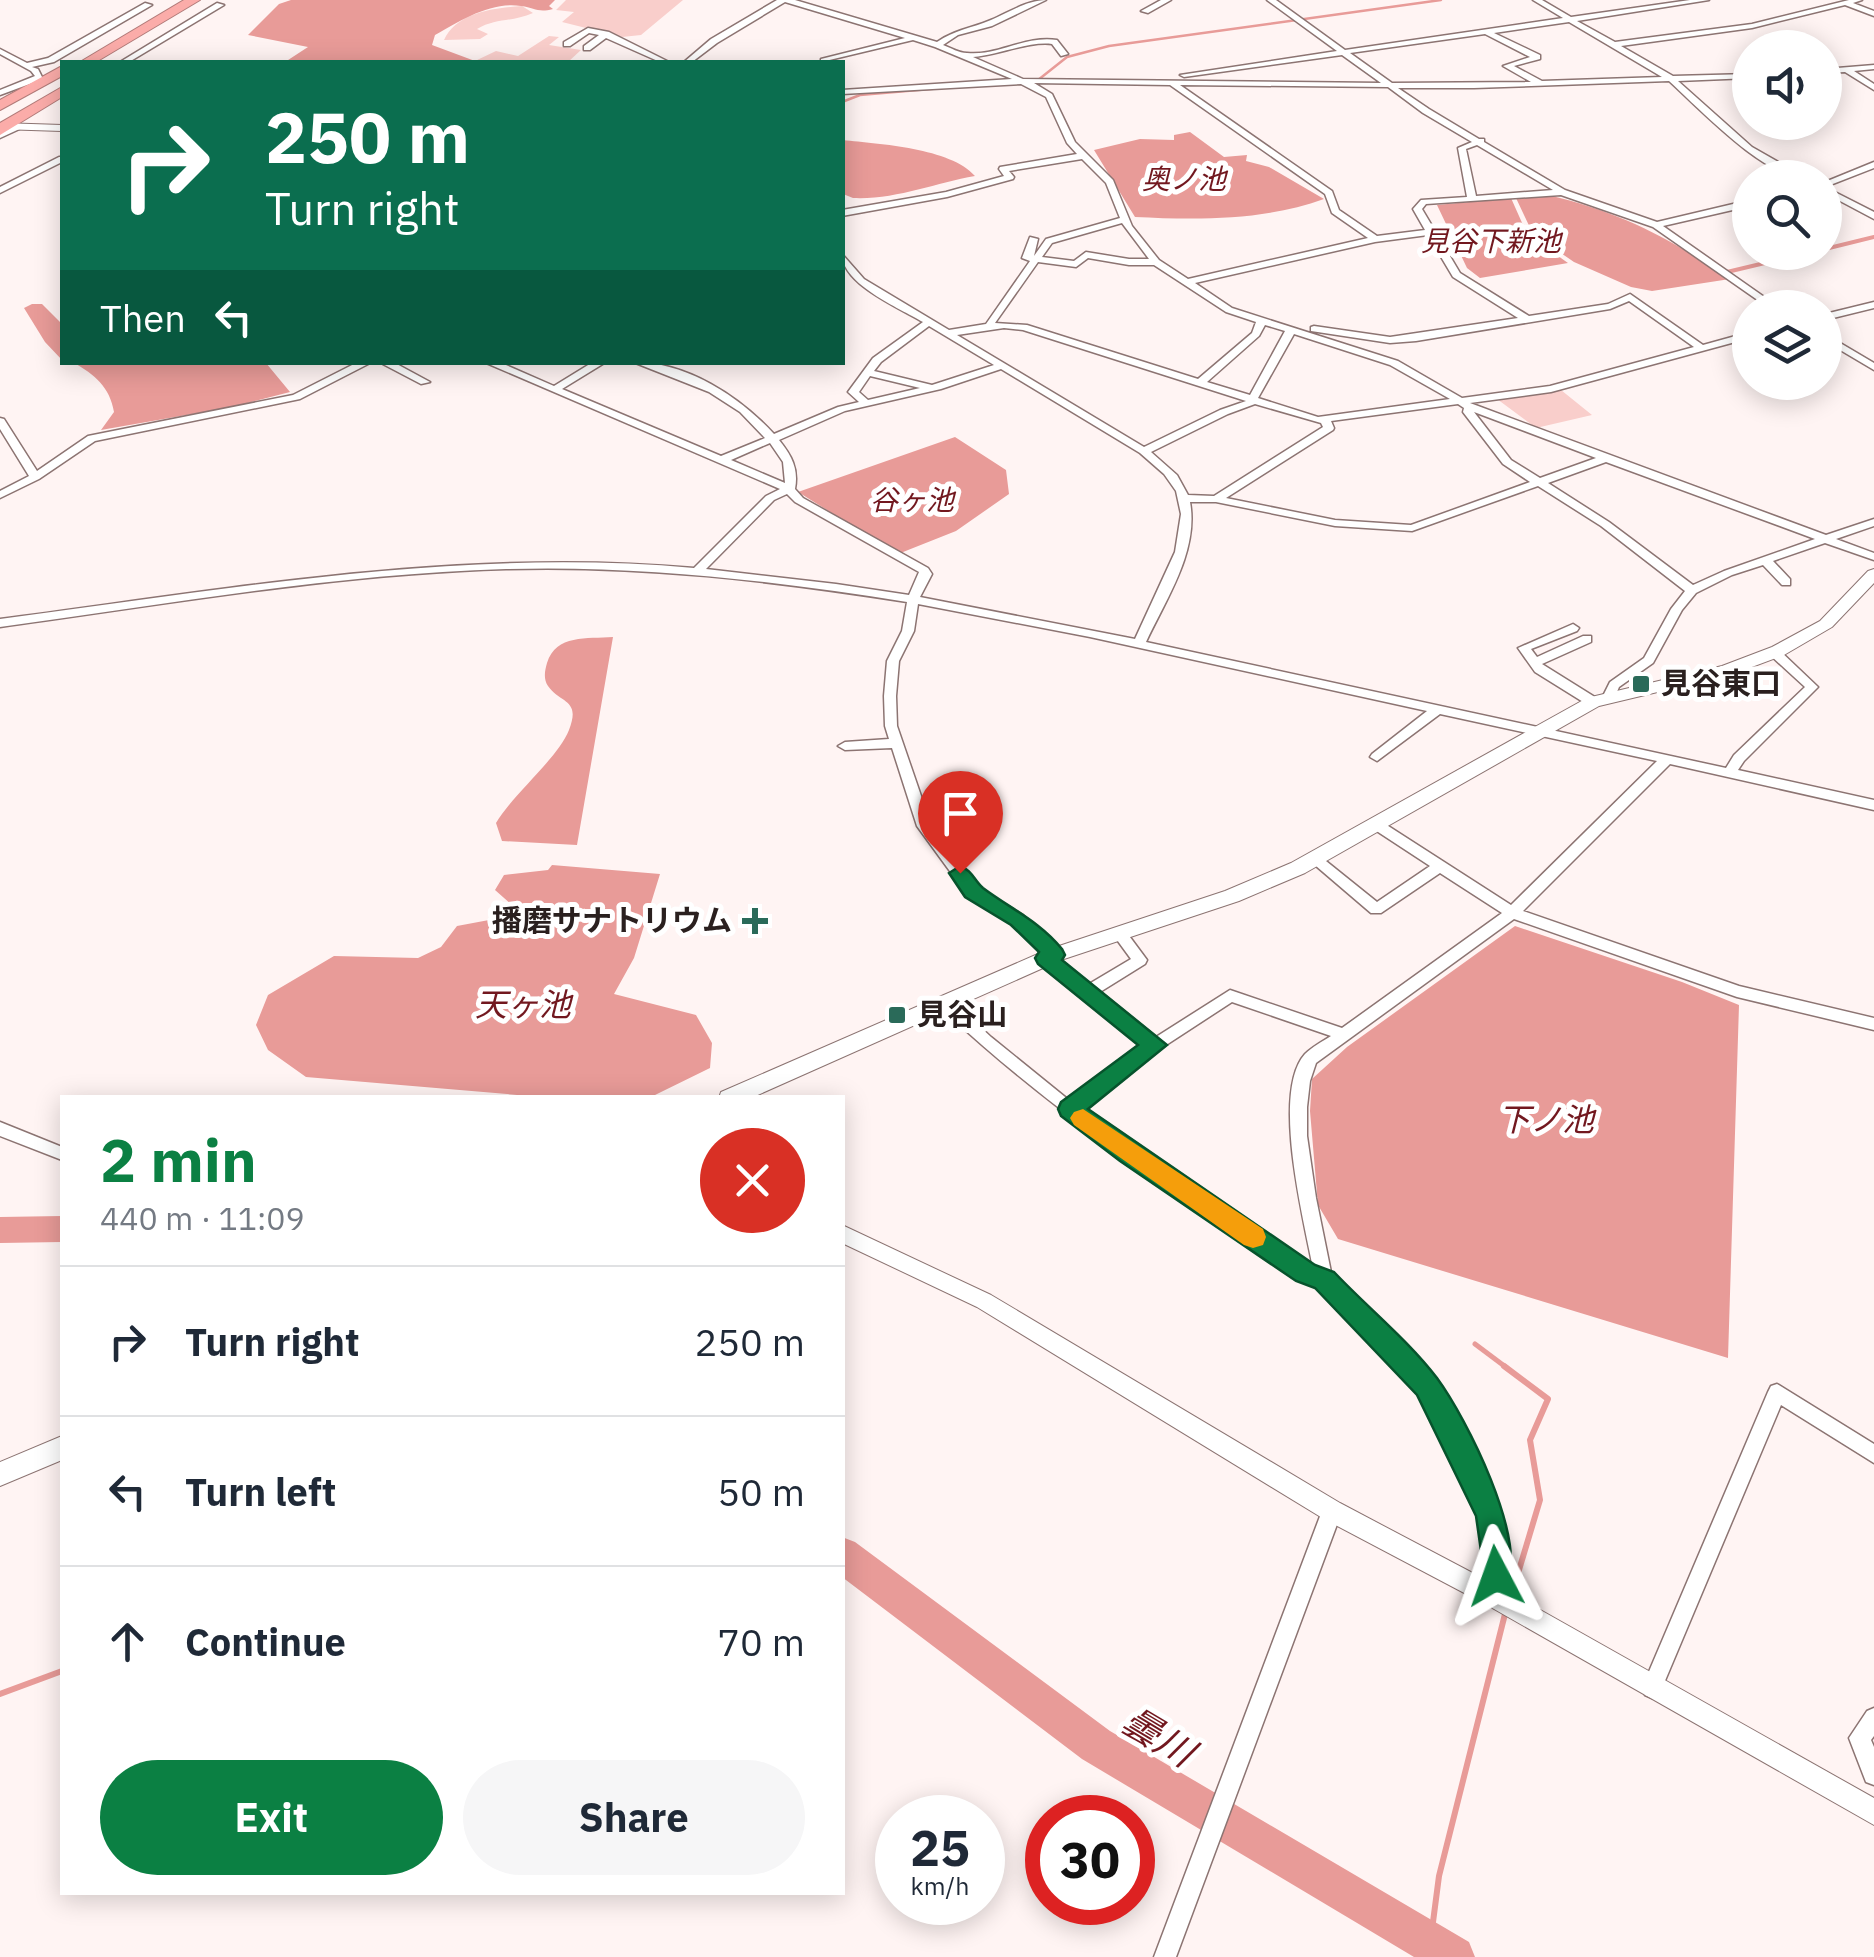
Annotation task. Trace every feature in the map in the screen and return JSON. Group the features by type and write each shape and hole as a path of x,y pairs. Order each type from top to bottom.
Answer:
{"highway":[{"path":"101,60 194,0"},
{"path":"91,60 203,0"},
{"path":"80,60 169,18"},
{"path":"128,56 169,18"},
{"path":"0,106 60,75"},
{"path":"4,125 60,76"},
{"path":"4,125 60,92"}],"main road":[{"path":"736,1095 1050,957 1232,896 1316,860 1601,699 1727,670 1774,652 1826,624 1874,574"},
{"path":"0,1474 60,1449"}],"street":[{"path":"690,60 714,41 784,0 916,37 1025,81 1049,96 1071,142 1110,182 1125,220 1156,262 1229,310 1411,370 1457,402 1874,557"},
{"path":"938,45 954,33 990,24 1042,0"},
{"path":"1146,11 1168,0"},
{"path":"1271,0 1388,85 1562,192 1656,225 1750,290"},
{"path":"1538,0 1674,80 1749,149 1769,160"},
{"path":"1375,239 1335,210 1328,193 1168,78 1705,0"},
{"path":"1613,45 1752,26 1858,0"},
{"path":"1846,4 1874,14"},
{"path":"128,56 220,5"},
{"path":"30,69 142,6"},
{"path":"567,44 586,30 606,34 661,60"},
{"path":"1485,31 1537,57 1507,66 1542,84"},
{"path":"587,48 606,34"},
{"path":"828,60 916,37"},
{"path":"961,56 995,53 1039,40 1054,42 1064,54"},
{"path":"0,51 40,78 0,94"},
{"path":"0,63 14,60"},
{"path":"1842,70 1874,67"},
{"path":"30,69 60,74"},
{"path":"1846,70 1874,88"},
{"path":"946,72 974,84"},
{"path":"846,94 1025,81 1388,85 1732,77"},
{"path":"4,125 60,128"},
{"path":"1472,199 1462,148 1482,141"},
{"path":"845,211 947,194 1010,177 1003,169 1082,156"},
{"path":"0,190 60,160"},
{"path":"1842,180 1874,166"},
{"path":"1526,319 1456,276 1417,209 1420,204 1562,192"},
{"path":"1842,198 1874,216"},
{"path":"1656,225 1732,207"},
{"path":"948,334 979,330 990,324 1034,259 1056,237 1125,220"},
{"path":"1188,282 1375,239 1430,232"},
{"path":"1033,239 1025,256 1076,264"},
{"path":"1072,276 1082,255 1156,262"},
{"path":"845,260 861,281 1144,451 1165,469 1185,498 1186,539 1139,644"},
{"path":"845,275 855,272"},
{"path":"1144,451 1254,400 1296,327 1390,340 1610,306 1630,297 1703,349"},
{"path":"1842,314 1871,308"},
{"path":"866,403 853,392 877,360 929,322"},
{"path":"1200,382 1256,334 1261,322"},
{"path":"990,324 1024,327 1324,419 1551,389 1732,340"},
{"path":"1390,340 1411,370"},
{"path":"1842,347 1874,367"},
{"path":"0,495 35,477 92,438 296,397 361,365"},
{"path":"390,365 426,382"},
{"path":"496,365 789,489 799,500 924,570 926,574 913,600 908,631 893,661 891,726 924,826 973,892 1018,919 1087,992 1155,1045"},
{"path":"554,390 596,365"},
{"path":"648,365 734,400 772,439 792,468 789,489"},
{"path":"667,371 674,365"},
{"path":"720,462 842,409 932,388 1001,366"},
{"path":"868,372 932,388"},
{"path":"1472,408 1467,410 1508,462 1692,590"},
{"path":"1216,498 1328,428 1324,419"},
{"path":"0,421 35,477"},
{"path":"1185,498 1216,498 1335,523 1412,528 1606,458"},
{"path":"699,570 770,498 789,489"},
{"path":"1573,628 1524,648 1535,663 1601,699 1649,660 1692,590 1874,522"},
{"path":"1764,560 1786,582"},
{"path":"0,623 406,571 576,564 699,570 913,600 1139,644 1874,805"},
{"path":"1535,663 1587,639"},
{"path":"1730,772 1739,758 1812,687 1774,652"},
{"path":"1377,757 1439,708"},
{"path":"844,746 896,743"},
{"path":"1324,1280 1301,1161 1300,1077 1310,1060 1512,913 1668,758"},
{"path":"1378,825 1512,913 1737,991 1874,1024"},
{"path":"1316,860 1376,908 1439,867"},
{"path":"1087,992 1140,960 1119,933"},
{"path":"1070,1109 1155,1045 1230,996 1343,1034"},
{"path":"944,1002 1016,1068 1129,1154 1306,1273 1324,1280 1426,1386 1491,1515 1498,1554 1495,1597"},
{"path":"0,1130 60,1153"},
{"path":"845,1234 984,1301 1332,1511 1495,1597 1874,1812"},
{"path":"1652,1688 1777,1392 1874,1454"},
{"path":"1165,1957 1234,1782 1332,1511"},
{"path":"1874,1718 1860,1738 1874,1774"}],"shaded area":[{"path":"566,0 683,0 641,35 622,37 562,22 574,12 556,10"},
{"path":"522,6 533,13 477,29 488,34 480,39 444,40 467,17"},
{"path":"549,36 559,37 549,45 581,50 570,60 477,60 496,51 518,56"},
{"path":"1561,390 1592,415 1536,428 1497,399"}],"water":[{"path":"291,0 555,0 549,6 553,9 548,10 510,5 487,9 435,35 432,45 472,60 288,60 308,47 248,35 279,4"},
{"name":"奥ノ池","path":"1190,132 1224,157 1247,155 1246,161 1269,167 1324,199 1254,215 1135,217 1094,150 1140,139 1174,140 1174,135"},
{"path":"845,140 932,153 975,176 900,194 853,198 845,195"},
{"path":"1548,195 1644,228 1730,279 1652,291 1631,287 1574,262 1533,234 1516,198"},
{"name":"見谷下新池","path":"1511,198 1527,234 1568,263 1480,278 1467,268 1437,205"},
{"path":"42,304 60,322 60,358 45,342 24,308"},
{"path":"77,365 268,365 290,392 232,407 101,430 114,412 105,388"},
{"name":"谷ヶ池","path":"955,437 1006,470 1009,494 956,531 898,554 798,492"},
{"path":"613,637 577,845 502,841 496,823 555,752 572,720 571,707 545,680 551,654 574,640"},
{"name":"天ヶ池","path":"552,865 660,874 634,958 614,994 696,1015 712,1043 710,1068 655,1095 518,1095 306,1077 268,1050 256,1025 268,995 334,956 418,958 441,947 457,926 505,917 511,904 495,890 504,875 548,870"},
{"name":"下ノ池","path":"1515,926 1739,1005 1728,1358 1338,1239 1318,1205 1310,1111 1312,1079 1347,1047"}],"waterway":[{"path":"1038,80 1067,57 1109,46 1441,0"},
{"path":"845,101 860,95 942,88"},
{"path":"1842,245 1874,237"},
{"path":"1727,272 1735,270"},
{"name":"曇川","path":"0,1230 60,1229"},
{"path":"1475,1344 1507,1368"},
{"path":"1504,1366 1548,1399 1530,1440 1540,1500 1510,1600"},
{"name":"曇川","path":"845,1556 1096,1745 1454,1957"},
{"path":"1430,1945 1439,1876 1506,1610"},
{"path":"0,1694 60,1672"}],"slow traffic":[{"path":"1083,1118 1129,1154 1253,1237"}],"place":[{"name":"見谷東口","path":"1641,684"},
{"name":"播磨サナトリウム","path":"755,921"},
{"name":"見谷山","path":"897,1015"}],"route":[{"path":"960,873 973,892 1018,919 1048,947 1054,955 1046,958 1059,970 1155,1045 1070,1109 1129,1154 1306,1273 1324,1280 1426,1386 1491,1515 1498,1554 1496,1576"}]}
